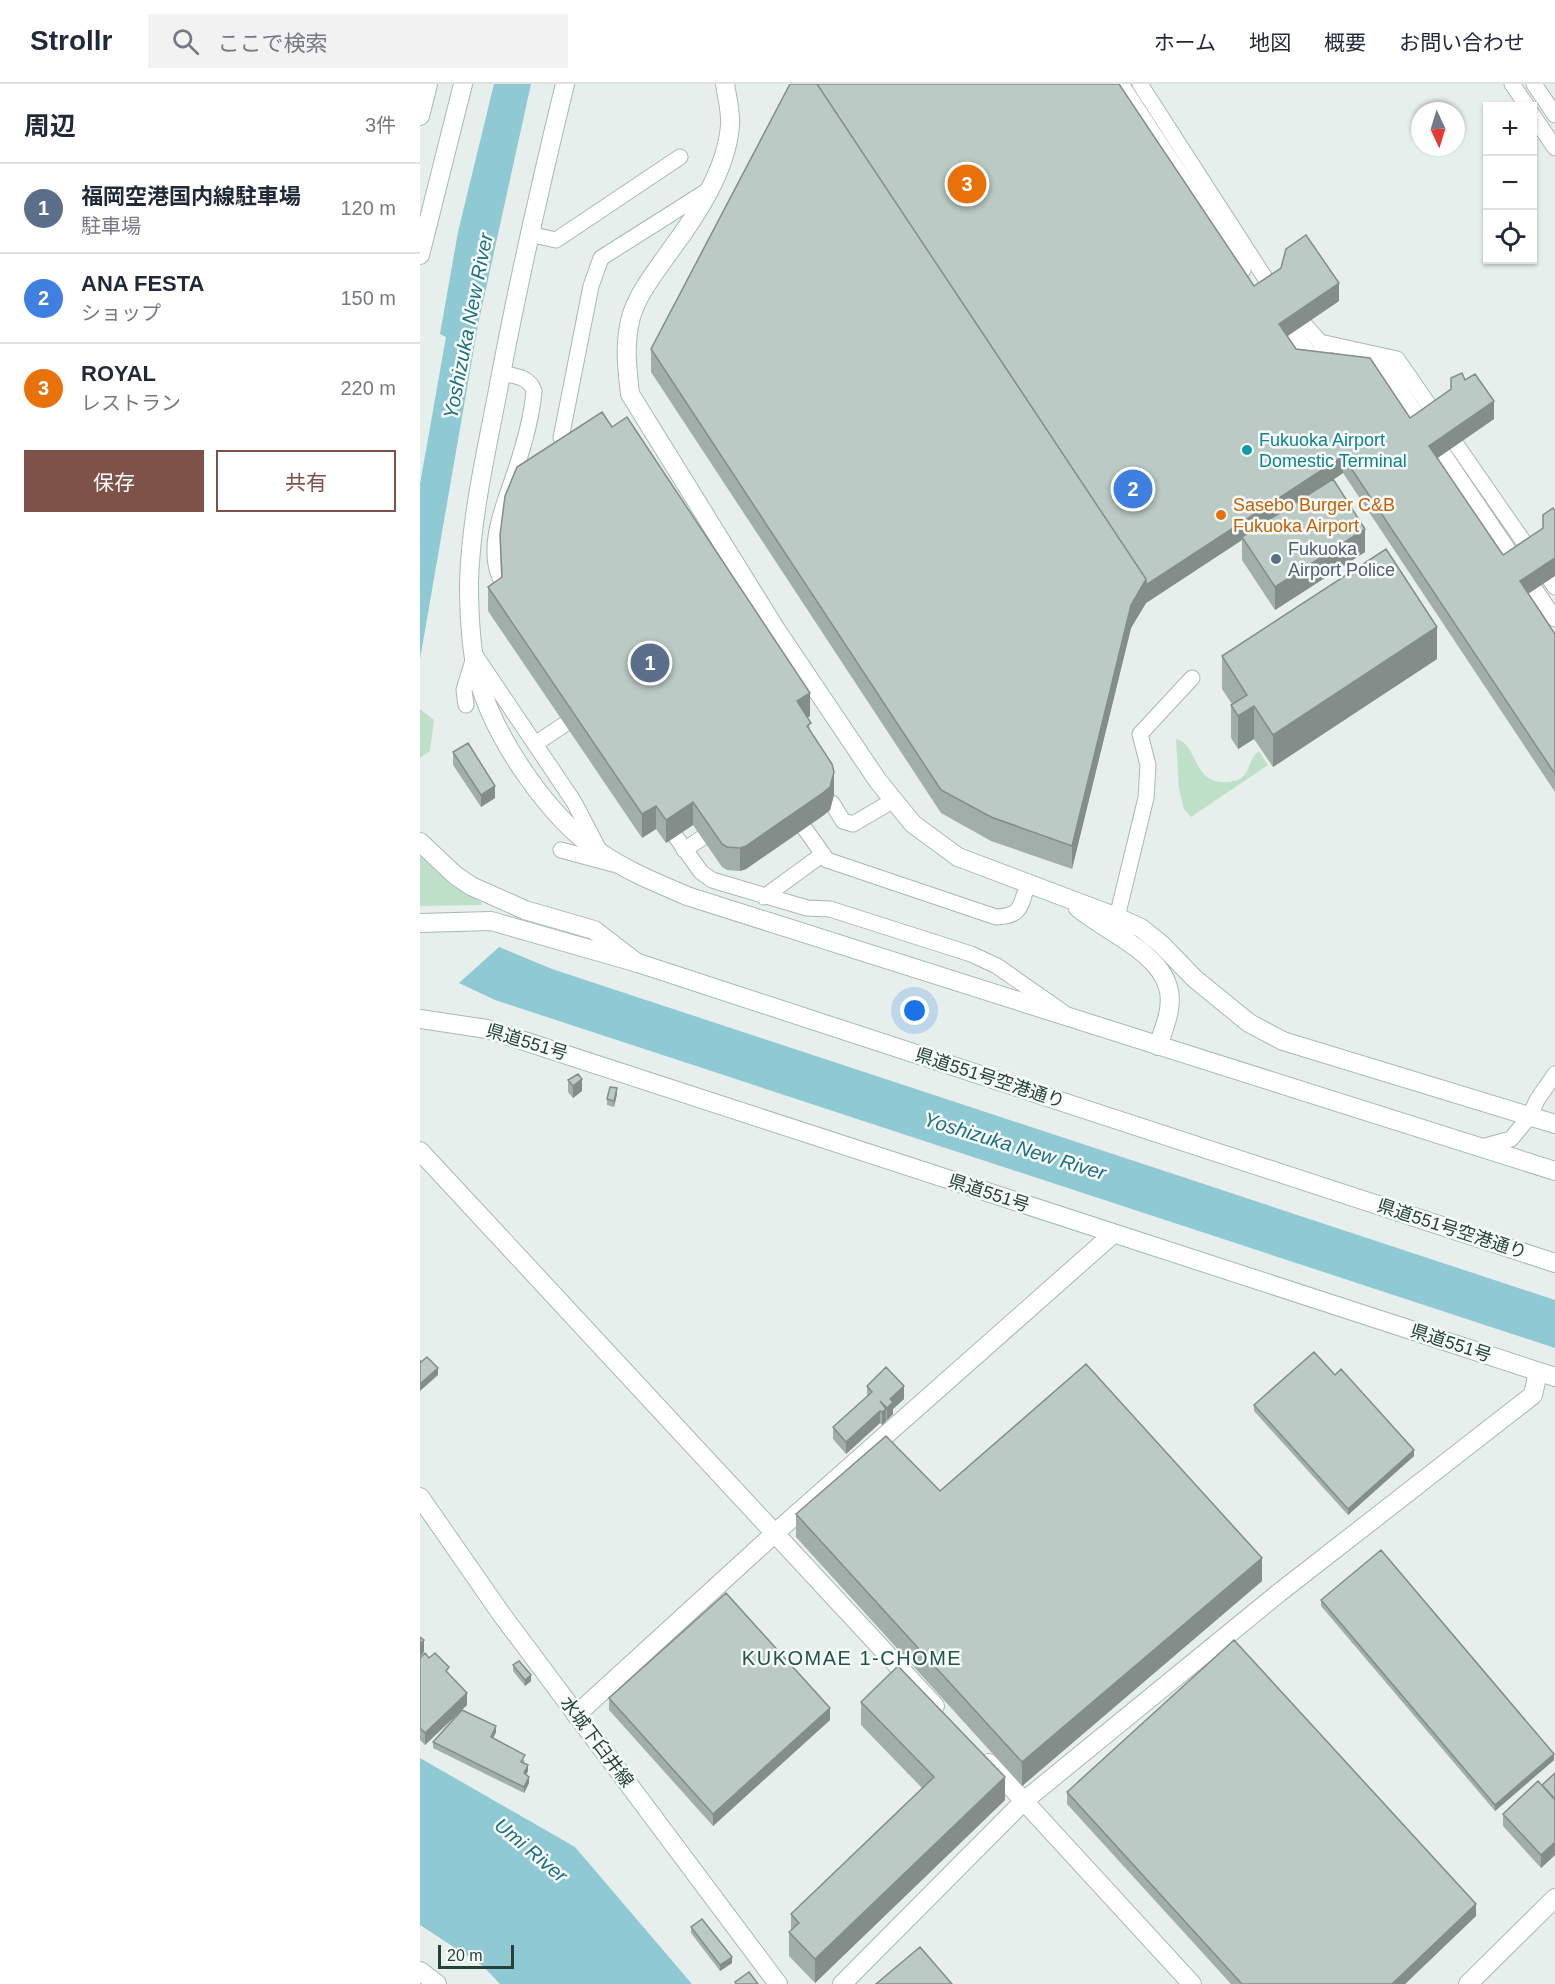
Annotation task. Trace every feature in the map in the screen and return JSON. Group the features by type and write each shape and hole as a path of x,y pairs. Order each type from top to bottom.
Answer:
{"street":[{"path":"420,116 428,84"},
{"path":"420,255 463,84"},
{"path":"565,84 529,234 501,373 472,537 469,582 471,636 478,678 492,715 520,767 571,828 600,852 624,867 687,896 1555,1171"},
{"path":"554,128 579,84"},
{"path":"725,84 731,122 725,157 710,189 650,279 632,316 626,353 630,394 775,628 878,781 913,824 958,857 1141,928 1161,944 1195,979 1249,1023 1283,1041 1555,1124"},
{"path":"420,842 455,875 471,886 525,909 594,930 638,963"},
{"path":"1065,897 1088,916 1150,957 1164,977 1169,988 1168,1017 1158,1046"},
{"name":"県道551号空港通り","path":"420,923 491,921 638,963 1555,1263"},
{"name":"県道551号","path":"420,1019 487,1029 1547,1375"},
{"path":"420,1151 944,1715"},
{"path":"576,1715 774,1534 1113,1234"},
{"path":"842,1984 1024,1801 1280,1592 1533,1395 1547,1375"},
{"name":"水城下臼井線","path":"420,1497 495,1606 778,1984"},
{"path":"976,1749 1192,1984"},
{"path":"1468,1984 1555,1898"},
{"path":"420,1971 436,1984"}],"lane":[{"path":"1121,84 1256,290 1310,354 1388,372 1555,619"},
{"path":"1140,84 1269,284 1320,342 1398,359 1555,587"},
{"path":"1512,84 1524,102"},
{"path":"1534,84 1555,115"},
{"path":"1537,120 1555,148"},
{"path":"529,234 556,240 680,157"},
{"path":"571,455 561,438 591,286 601,258 710,189"},
{"path":"501,373 522,377 532,385 534,391 516,471 503,505 494,561 501,580"},
{"path":"466,705 464,690 475,655"},
{"path":"475,655 574,802 600,852"},
{"path":"1117,917 1146,798 1148,765 1140,734 1192,678"},
{"path":"535,744 565,724"},
{"path":"832,803 843,821 853,824 894,800"},
{"path":"805,829 827,861 996,918 1010,916 1017,912 1028,883"},
{"path":"676,837 701,872 712,880 807,908 830,909 971,954 998,966 1071,1018"},
{"path":"684,850 702,838"},
{"path":"561,850 624,867"},
{"path":"764,897 823,854"},
{"path":"1478,1148 1511,1139 1530,1116 1537,1100 1555,1074"}],"green space":[{"path":"420,709 434,720 430,751 420,758"},
{"path":"1176,739 1189,748 1201,771 1215,781 1227,782 1241,778 1259,751 1268,765 1191,817 1184,809 1179,789"},
{"path":"420,856 450,884 481,902 482,905 420,906"}],"water":[{"name":"Yoshizuka New River","path":"494,84 531,84 478,325 420,659 420,484 446,337 440,334 458,232"},
{"name":"Yoshizuka New River","path":"499,947 552,969 1555,1300 1555,1348 495,1000 459,983"},
{"name":"Umi River","path":"420,1758 575,1847 692,1984 500,1984 483,1966 420,1925"}],"building":[{"path":"790,84 817,84 1146,579 1131,605 1072,846 991,817 941,790 651,349"},
{"name":"Fukuoka Airport Domestic Terminal","path":"817,84 1119,84 1254,286 1281,268 1286,249 1306,235 1339,283 1279,324 1296,349 1370,358 1410,418 1451,389 1451,378 1462,373 1465,380 1475,374 1494,401 1429,446 1503,555 1543,528 1543,515 1553,508 1555,511 1555,558 1520,581 1555,634 1555,774 1343,456 1146,585 1146,579"},
{"path":"602,412 612,427 627,417 810,693 797,701 811,723 807,726 832,764 834,772 830,787 740,848 727,847 722,844 693,802 666,820 656,806 642,814 488,587 502,577 500,535 505,496 517,467"},
{"path":"1333,479 1365,529 1275,587 1242,537"},
{"path":"1386,549 1437,627 1273,735 1254,706 1238,716 1231,705 1247,695 1222,656"},
{"path":"468,743 495,786 481,795 453,752"},
{"path":"578,1074 582,1079 573,1086 568,1080"},
{"path":"610,1087 617,1088 614,1101 607,1099"},
{"path":"1314,1352 1335,1375 1341,1369 1414,1450 1348,1509 1254,1405"},
{"path":"427,1357 438,1368 420,1384 420,1360 421,1362"},
{"path":"1086,1364 1262,1558 1022,1762 796,1514 886,1436 940,1491"},
{"path":"886,1367 904,1386 890,1399 893,1402 887,1408 880,1401 886,1409 880,1411 846,1442 833,1427 872,1392 867,1386"},
{"path":"1381,1550 1554,1754 1495,1805 1321,1600"},
{"path":"726,1593 830,1708 713,1814 609,1698"},
{"path":"1234,1640 1476,1904 1392,1984 1242,1984 1067,1792"},
{"path":"425,1653 429,1658 435,1653 449,1667 446,1671 467,1693 425,1733 420,1728 420,1658"},
{"path":"519,1661 531,1675 525,1680 513,1665"},
{"path":"898,1666 1005,1777 815,1959 789,1932 799,1923 791,1914 934,1777 861,1702"},
{"path":"462,1710 496,1726 491,1737 525,1755 521,1762 528,1765 524,1773 529,1777 524,1787 433,1742"},
{"path":"1555,1773 1555,1799 1542,1785"},
{"path":"1538,1781 1555,1800 1555,1842 1541,1855 1503,1814"},
{"path":"702,1919 732,1957 720,1965 691,1927"},
{"path":"920,1947 952,1984 876,1984"},
{"path":"749,1972 758,1984 736,1984 735,1982"}],"place":[{"name":"ROYAL","path":"967,184"},
{"name":"Fukuoka Airport Domestic Terminal","path":"1247,450"},
{"name":"ANA FESTA","path":"1133,489"},
{"name":"Sasebo Burger C&B Fukuoka Airport","path":"1221,515"},
{"name":"Fukuoka Airport Police","path":"1276,559"},
{"name":"福岡空港国内線駐車場","path":"650,663"}],"district":[{"name":"KUKOMAE 1-CHOME","path":"852,1658"}]}
